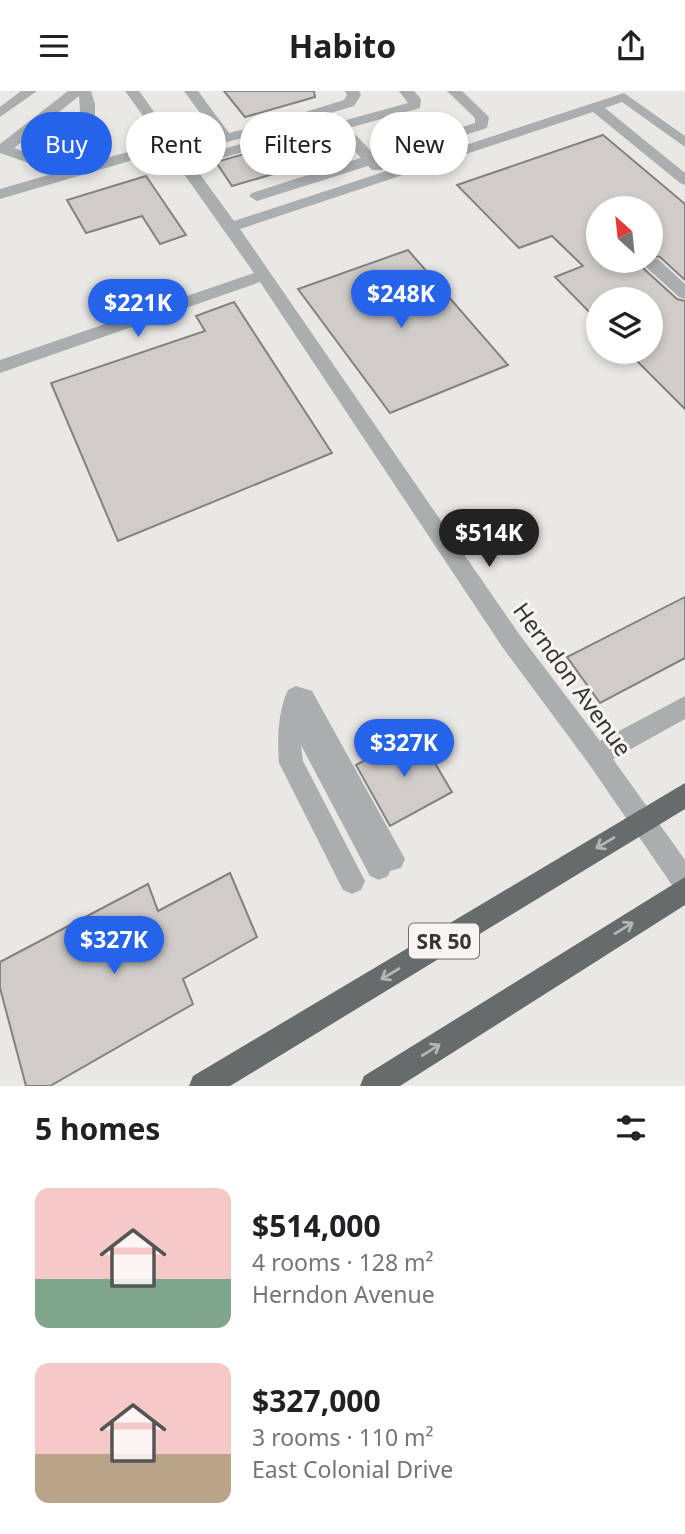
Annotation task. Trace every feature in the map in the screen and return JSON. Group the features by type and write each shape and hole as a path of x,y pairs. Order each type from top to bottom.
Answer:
{"highway":[{"name":"SR 50","path":"203,1086 685,795"},
{"path":"374,1086 685,890"}],"street":[{"path":"0,113 30,91"},
{"path":"2,149 76,91"},
{"path":"84,91 88,112"},
{"name":"Herndon Avenue","path":"132,91 148,112"},
{"path":"191,91 207,112"},
{"path":"226,138 349,103 354,95 352,91"},
{"path":"356,122 415,105 414,99 406,91"},
{"path":"454,91 482,117 483,123 480,126 468,130"},
{"path":"231,227 624,97 685,143"},
{"path":"595,107 685,180"},
{"path":"480,126 496,141"},
{"path":"257,196 370,160 356,144"},
{"path":"2,149 21,155"},
{"path":"0,194 65,175"},
{"name":"Herndon Avenue","path":"194,175 511,641 597,756 685,882"},
{"path":"663,272 685,293"},
{"path":"0,367 264,275"},
{"path":"597,756 685,707"},
{"path":"372,870 296,708 372,870"}],"building":[{"path":"224,91 314,91 315,97 262,112 241,112"},
{"path":"603,135 685,204 685,280 663,260 663,196 586,196 586,273 648,273 677,299 685,301 685,409 640,364 663,364 663,287 586,287 586,309 555,277 583,266 552,236 519,248 457,185"},
{"path":"240,155 240,175 270,175 232,186 225,175 226,159"},
{"path":"146,176 186,235 160,244 142,216 86,233 67,200"},
{"path":"408,250 508,365 390,413 298,289"},
{"path":"234,302 332,453 118,541 51,383 205,331 196,316"},
{"path":"685,597 685,658 600,703 567,657"},
{"path":"417,733 452,792 390,826 356,765"},
{"path":"230,873 257,937 183,979 193,1004 50,1086 26,1086 0,988 0,962 148,884 158,911"}]}
